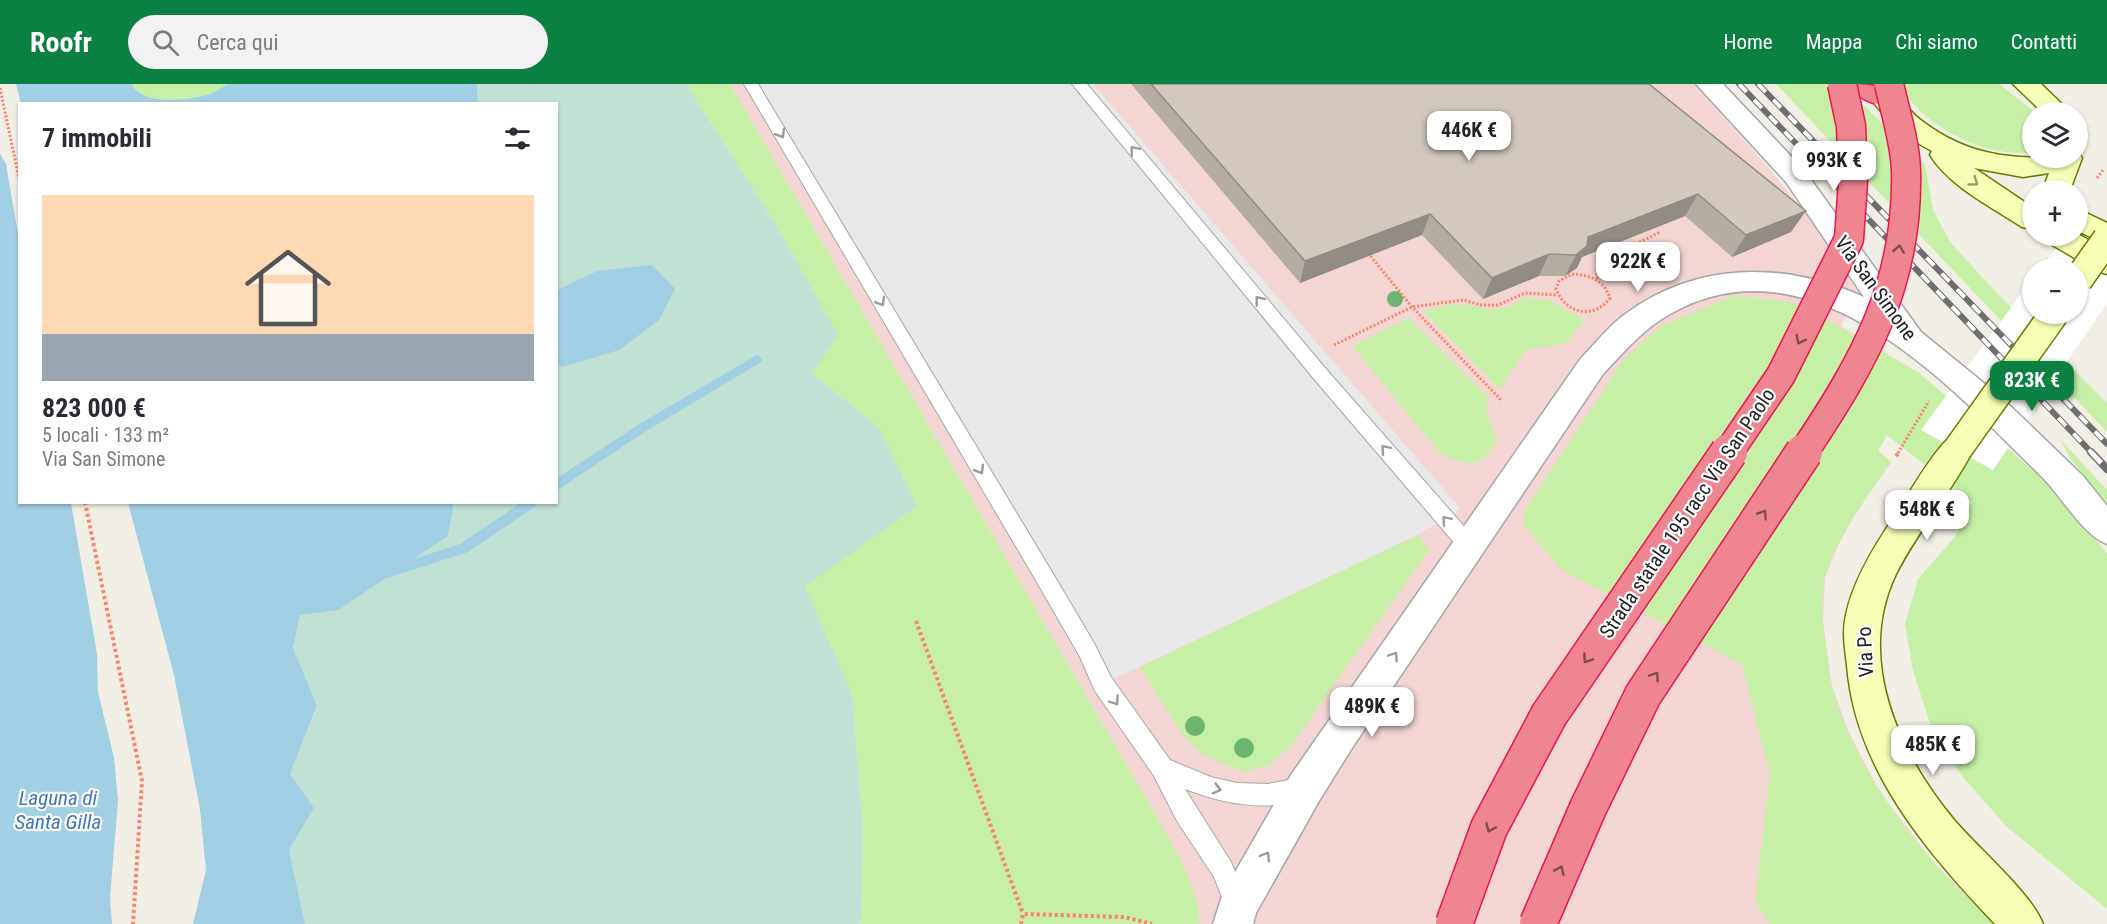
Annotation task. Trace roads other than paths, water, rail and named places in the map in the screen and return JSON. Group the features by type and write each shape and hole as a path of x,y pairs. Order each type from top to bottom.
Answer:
{"highway":[{"name":"Strada statale 195 racc Via San Paolo","path":"1454,924 1489,828 1549,715 1781,375 1849,239 1853,181 1851,126 1842,84"},
{"path":"1539,924 1545,902 1643,694 1845,390 1884,311 1896,270 1905,199 1906,167 1884,89 1859,84"}],"main road":[{"path":"2026,84 2053,100"},
{"path":"1884,89 1895,114 1971,180 2022,213"},
{"path":"1915,129 1949,148 1985,162 2022,168"},
{"path":"2088,231 2105,251"},
{"path":"2088,245 2105,251"},
{"path":"2088,269 2105,251"},
{"name":"Via Po","path":"2023,924 1952,849 1906,787 1879,732 1863,675 1863,614 1887,556 1956,450 2047,324"}],"street":[{"name":"Via San Simone","path":"1709,84 1795,176 1910,340 1990,406 2071,485 2107,531"},
{"path":"1235,915 1305,788 1592,366 1634,323 1688,291 1727,280 1786,283 1852,303 1910,340"}],"lane":[{"path":"751,84 1057,598 1103,684 1162,768 1185,813 1223,870 1235,915"},
{"path":"1079,84 1320,374 1469,546"},
{"path":"1162,768 1193,782 1228,792 1263,795 1305,788"}],"water":[{"path":"16,84 132,84 145,96 177,100 207,95 228,84 477,84 478,102 20,102"},
{"name":"Laguna di Santa Gilla","path":"0,154 6,164 18,234 18,504 71,504 97,654 98,692 114,758 118,801 110,898 112,924 0,924"},
{"path":"652,265 675,289 659,320 619,350 562,367 558,364 558,290 597,271"},
{"path":"128,504 454,504 448,536 338,610 300,615 293,648 317,706 290,774 314,808 289,850 305,924 193,924 206,870 200,809 174,675"}],"waterway":[{"path":"558,485 642,428 757,359"},
{"path":"378,576 464,548 529,504"}],"railway":[{"path":"1739,84 2092,453"},
{"path":"1758,84 2107,444"},
{"path":"2091,452 2107,469"}]}
